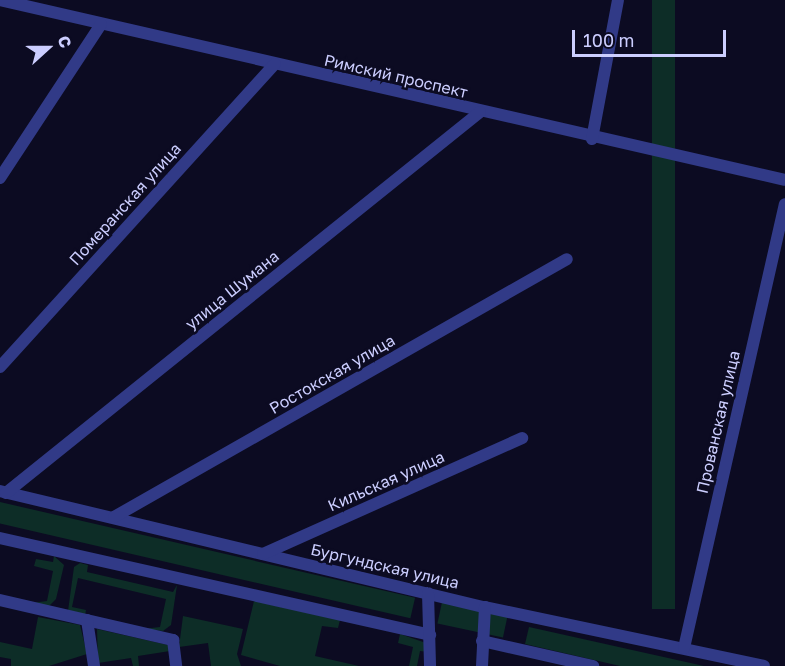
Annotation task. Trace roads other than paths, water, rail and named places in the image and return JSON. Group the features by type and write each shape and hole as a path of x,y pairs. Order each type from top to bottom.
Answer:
{"street":[{"name":"Римский проспект","path":"0,0 592,139 785,180"},
{"path":"592,139 618,0"},
{"path":"0,178 101,24"},
{"name":"Померанская улица","path":"0,367 275,64"},
{"name":"улица Шумана","path":"3,492 480,112"},
{"name":"Прованская улица","path":"684,648 785,204"},
{"name":"Ростокская улица","path":"114,517 567,259"},
{"name":"Кильская улица","path":"263,554 522,438"},
{"name":"Бургундская улица","path":"3,492 485,607 764,666"},
{"path":"0,537 430,635"},
{"path":"428,593 430,666"},
{"path":"0,600 173,640 176,666"},
{"path":"482,666 485,607"},
{"path":"87,620 94,666"},
{"path":"482,641 592,666"}]}
